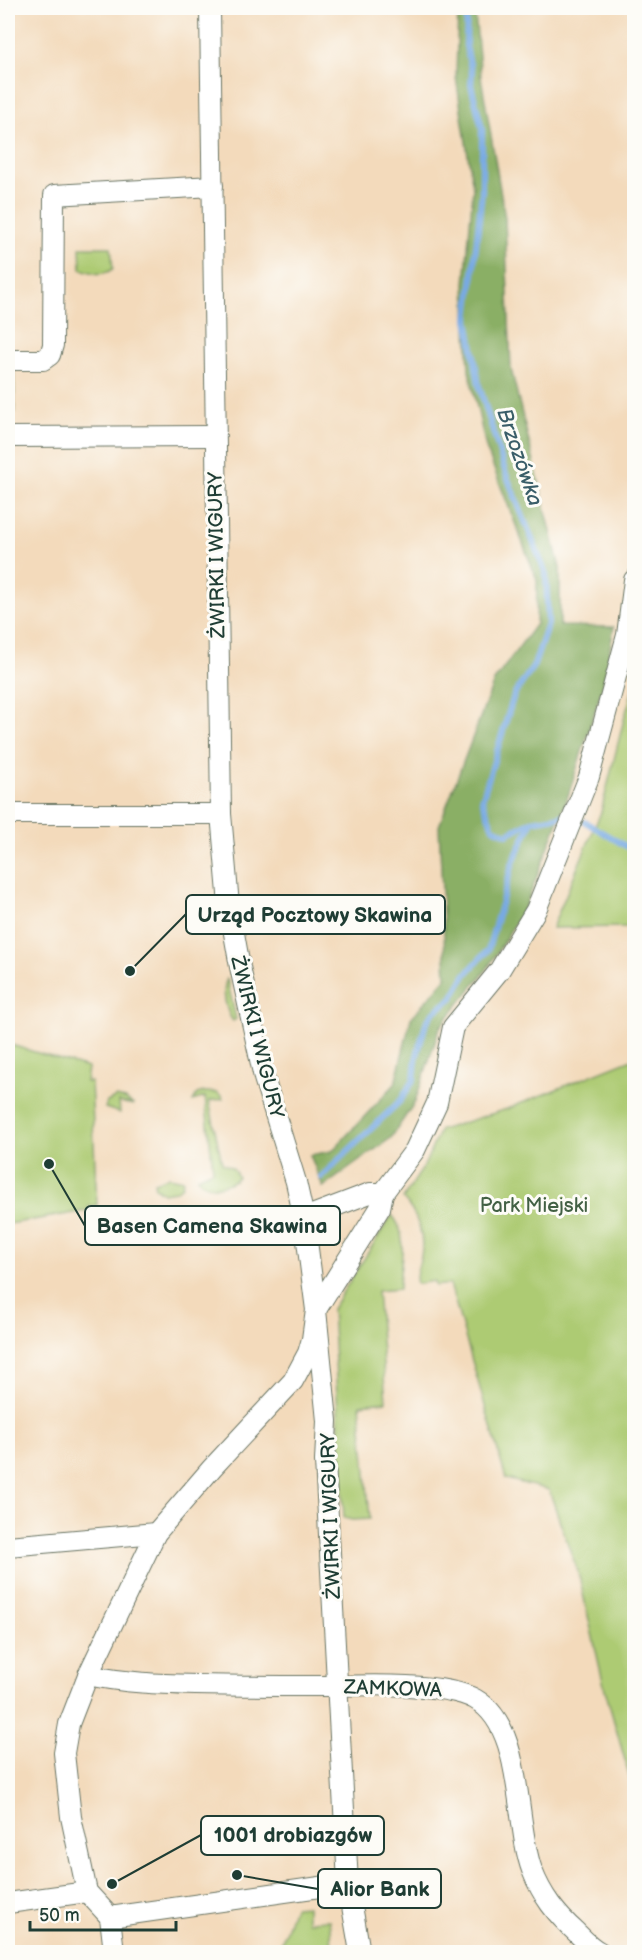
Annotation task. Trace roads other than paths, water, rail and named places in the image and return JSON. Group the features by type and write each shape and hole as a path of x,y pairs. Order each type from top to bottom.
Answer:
{"street":[{"name":"ŻWIRKI I WIGURY","path":"210,8 204,187 214,436 221,814 229,905 244,987 264,1078 296,1182 304,1218 316,1310 327,1421 325,1461 348,1883 360,1953"},
{"path":"8,360 43,360 50,355 53,345 54,195 204,187"},
{"path":"8,437 214,436"},
{"path":"114,1953 110,1917 87,1892 71,1817 64,1753 66,1733 88,1675 156,1533 212,1468 293,1382 308,1353 316,1310 380,1208 383,1193 415,1150 437,1103 453,1027 499,971 536,910 589,777 627,635 634,580"},
{"path":"8,814 221,814"},
{"path":"304,1218 370,1193 383,1193"},
{"path":"293,1382 306,1386 325,1401"},
{"path":"8,1546 156,1533"},
{"name":"ZAMKOWA","path":"88,1675 110,1680 147,1683 255,1687 337,1686 447,1689 468,1696 487,1707 497,1720 508,1747 531,1869 545,1900 562,1920 600,1953"},
{"path":"110,1917 348,1883"},
{"path":"8,1903 87,1892"}],"waterway":[{"name":"Brzozówka","path":"467,8 466,46 472,73 471,85 482,128 482,192 468,319 479,385 506,474 546,574 548,624 534,665 514,695 482,800 493,828 507,834 532,821 562,816"},
{"path":"321,1177 401,1100 414,1079 416,1059 426,1023 433,1013 452,998 466,974 488,950 513,862 532,821"},
{"name":"Brzozówka","path":"585,822 634,851"}],"place":[{"name":"Urząd Pocztowy Skawina","path":"130,971"},
{"name":"Basen Camena Skawina","path":"49,1164"},
{"name":"Alior Bank","path":"237,1875"},
{"name":"1001 drobiazgów","path":"112,1884"}],"park label":[{"name":"Park Miejski","path":"534,1205"}]}
